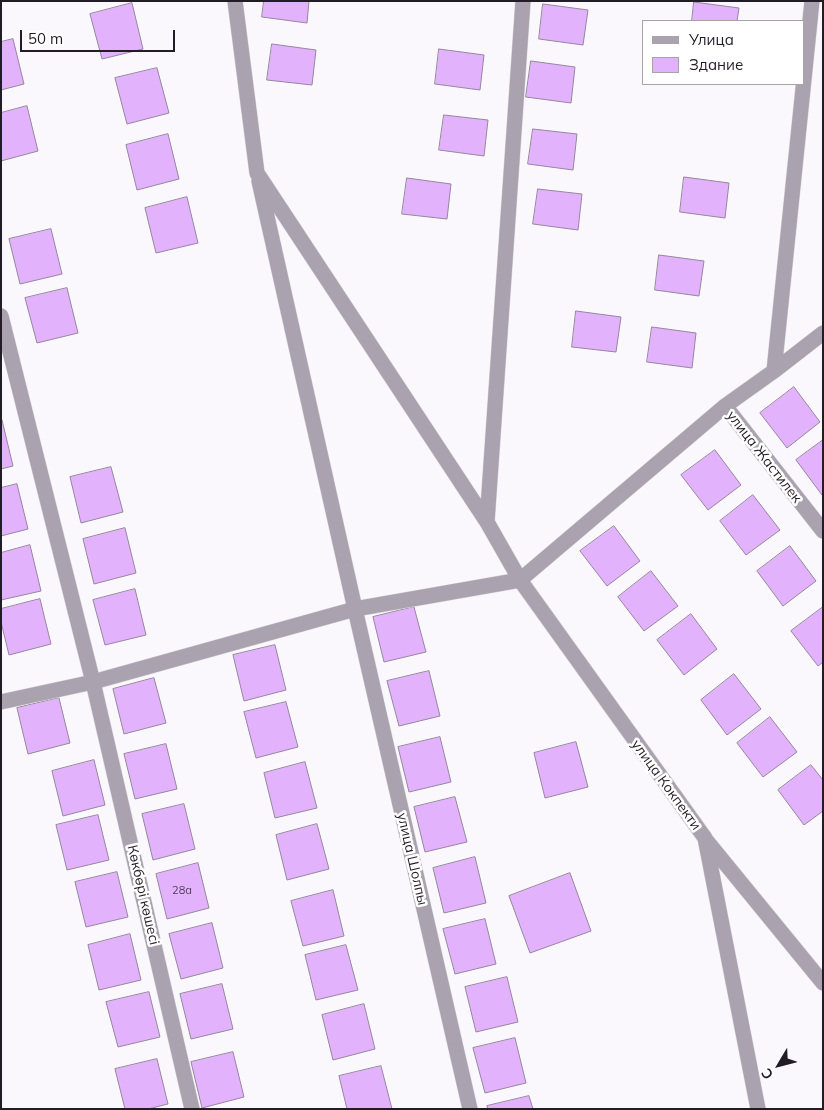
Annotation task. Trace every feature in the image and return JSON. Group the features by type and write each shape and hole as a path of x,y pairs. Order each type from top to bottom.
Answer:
{"street":[{"name":"улица Шолпы","path":"235,1 258,173 355,609 470,1109"},
{"path":"487,522 523,1"},
{"path":"804,79 812,1"},
{"path":"774,370 803,85"},
{"name":"улица Кокпекти","path":"258,173 487,522 520,580 705,838 758,1109"},
{"name":"Көкбөрі көшесі","path":"1,316 93,682 192,1109"},
{"path":"1,702 93,682 355,609 520,580 724,406 823,333"},
{"name":"улица Жастилек","path":"724,406 823,531"},
{"path":"705,838 823,984"}],"building":[{"path":"264,1 309,1 307,23 262,17"},
{"path":"694,2 739,8 737,20 692,20"},
{"path":"132,3 143,49 102,59 90,14"},
{"path":"543,4 588,10 583,45 539,39"},
{"path":"13,39 24,84 1,90 1,42"},
{"path":"272,44 316,50 312,85 267,80"},
{"path":"439,49 484,55 480,90 435,84"},
{"path":"531,61 575,67 571,103 526,97"},
{"path":"157,68 169,113 127,124 115,78"},
{"path":"27,106 38,151 1,161 1,113"},
{"path":"444,115 488,120 484,156 439,150"},
{"path":"533,129 577,134 573,170 528,164"},
{"path":"168,134 179,179 137,190 126,145"},
{"path":"684,177 729,183 725,218 680,212"},
{"path":"407,178 451,184 447,219 402,214"},
{"path":"538,189 582,194 578,230 533,224"},
{"path":"187,197 198,243 156,253 145,208"},
{"path":"51,229 62,274 20,284 9,239"},
{"path":"659,255 704,261 699,296 655,290"},
{"path":"67,288 78,333 37,343 25,298"},
{"path":"576,311 621,317 616,352 572,347"},
{"path":"652,327 696,333 692,368 647,362"},
{"path":"794,387 820,422 787,448 760,413"},
{"path":"1,421 13,466 1,469"},
{"path":"823,440 823,495 822,495 796,460"},
{"path":"715,450 741,485 708,510 681,475"},
{"path":"111,467 123,512 81,523 70,477"},
{"path":"17,484 28,529 1,536 1,488"},
{"path":"753,495 780,530 746,555 720,521"},
{"path":"614,526 640,561 607,586 580,551"},
{"path":"125,528 136,573 94,584 83,539"},
{"path":"30,545 41,591 1,600 1,553"},
{"path":"790,546 816,581 783,606 757,571"},
{"path":"651,571 678,606 644,631 618,597"},
{"path":"135,589 146,635 105,645 93,600"},
{"path":"40,599 51,644 9,655 1,622 1,609"},
{"path":"414,607 426,652 384,662 373,617"},
{"path":"823,607 823,662 818,666 791,631"},
{"path":"691,614 717,649 684,675 657,640"},
{"path":"275,645 286,690 244,701 233,655"},
{"path":"429,671 440,716 399,726 387,681"},
{"path":"734,674 761,709 727,735 701,700"},
{"path":"154,678 166,723 124,734 113,689"},
{"path":"59,698 70,743 28,754 17,708"},
{"path":"286,702 298,747 256,758 244,712"},
{"path":"770,717 797,752 763,777 737,743"},
{"path":"440,737 451,782 409,792 398,747"},
{"path":"576,742 588,787 545,798 534,753"},
{"path":"166,744 177,789 135,799 124,754"},
{"path":"94,760 105,805 63,816 52,771"},
{"path":"305,762 317,808 275,818 264,773"},
{"path":"811,765 823,780 823,811 804,825 778,790"},
{"path":"455,797 467,842 425,852 414,807"},
{"path":"184,804 195,849 153,860 142,814"},
{"path":"98,815 109,860 67,870 56,825"},
{"path":"317,824 329,869 287,880 276,835"},
{"path":"475,857 486,903 444,913 433,868"},
{"path":"198,863 209,908 167,919 156,874"},
{"path":"117,872 128,917 86,927 75,882"},
{"path":"570,873 591,931 530,953 509,896"},
{"path":"333,890 344,936 303,946 291,901"},
{"path":"485,919 496,964 455,974 443,929"},
{"path":"212,923 223,968 181,979 169,934"},
{"path":"130,934 141,980 99,990 88,945"},
{"path":"346,945 358,990 316,1000 305,955"},
{"path":"507,977 518,1022 476,1032 465,987"},
{"path":"222,984 233,1029 191,1039 180,994"},
{"path":"149,992 160,1037 118,1047 106,1002"},
{"path":"364,1004 375,1049 333,1060 322,1015"},
{"path":"515,1038 526,1083 485,1093 473,1048"},
{"path":"233,1052 244,1097 202,1108 191,1062"},
{"path":"157,1059 168,1104 148,1109 125,1109 115,1069"},
{"path":"381,1066 392,1109 347,1109 339,1076"},
{"path":"529,1096 533,1109 488,1109 487,1106"}]}
